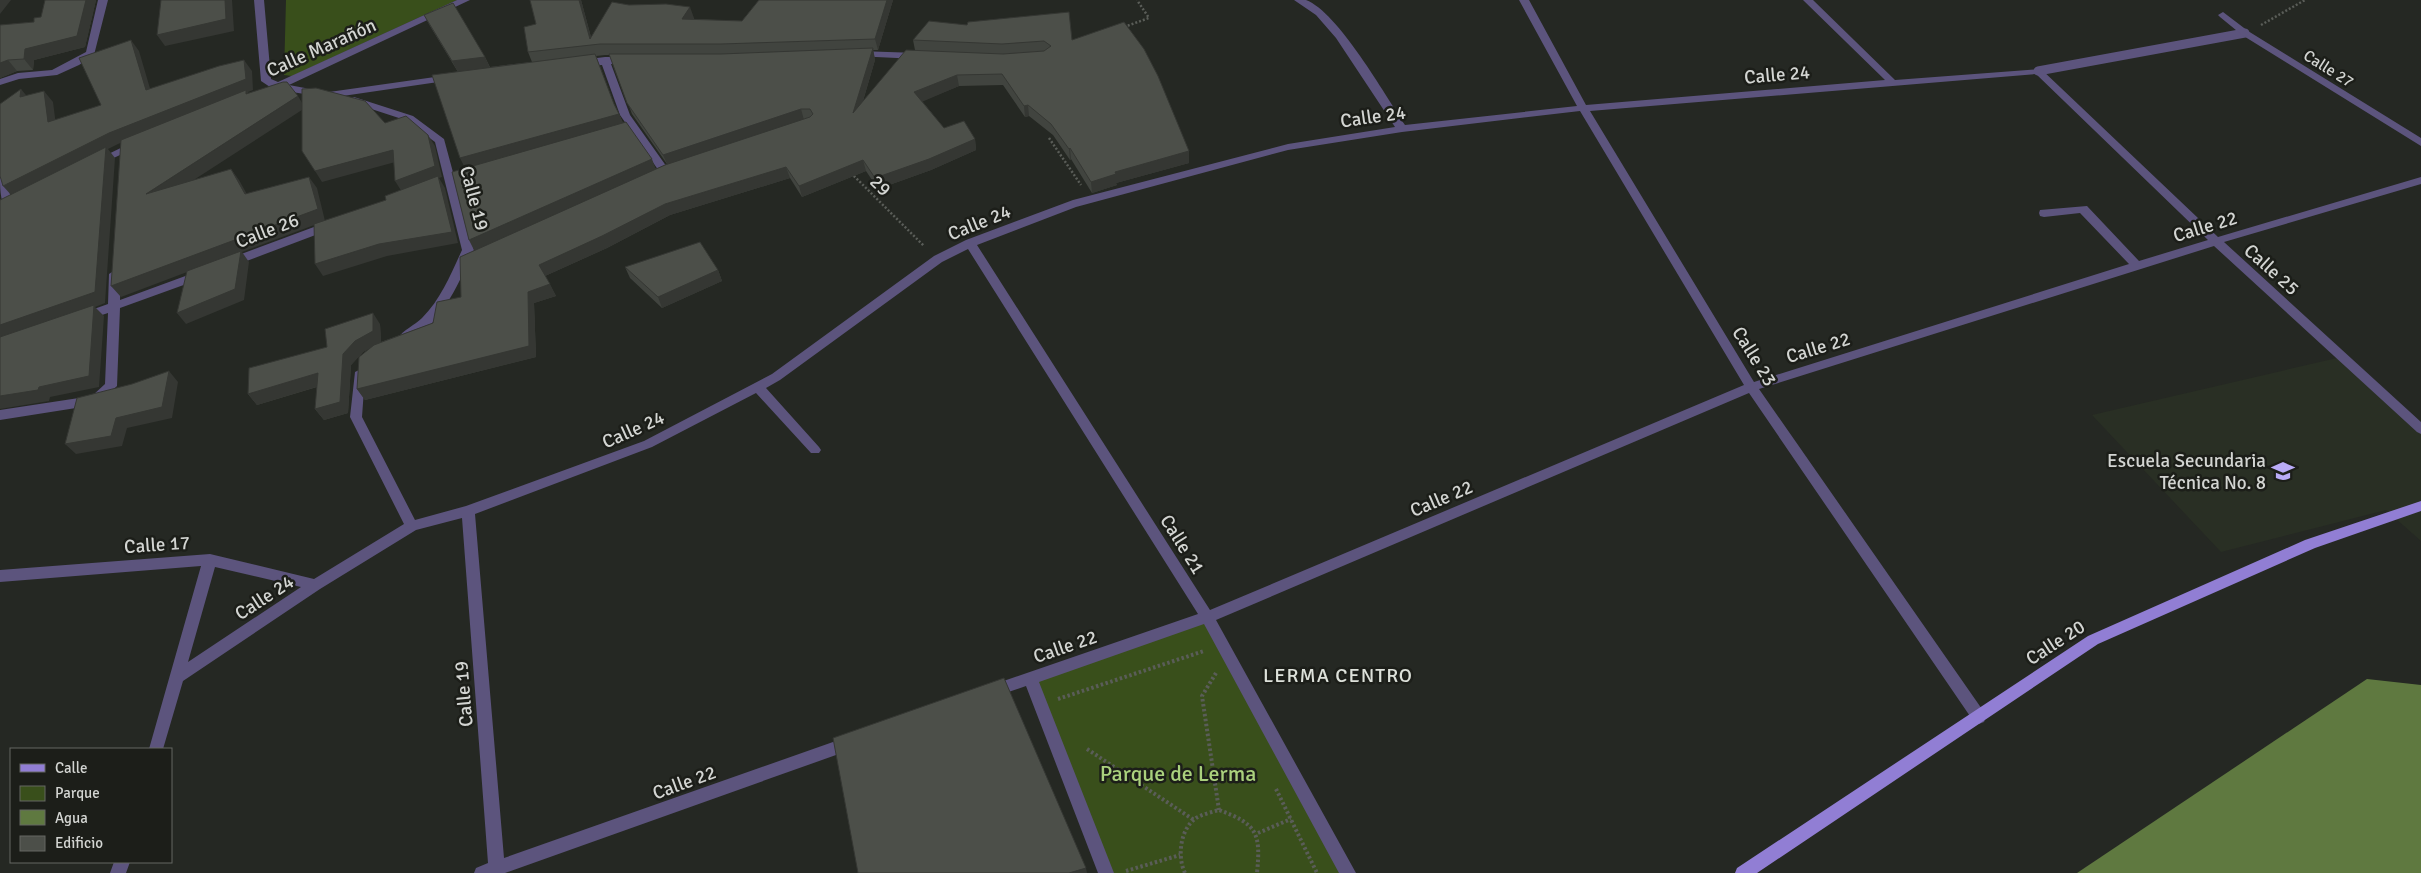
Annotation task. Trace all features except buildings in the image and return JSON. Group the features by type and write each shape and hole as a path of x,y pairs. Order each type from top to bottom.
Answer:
{"main road":[{"name":"Calle 20","path":"1743,873 2093,640 2310,544 2421,506"}],"street":[{"path":"0,82 18,76 54,73 76,63 91,53 103,0"},
{"name":"Calle Marañón","path":"259,94 465,0"},
{"path":"1299,0 1319,13 1340,36 1402,129"},
{"name":"Calle 23","path":"1524,0 1583,108 1751,387 1979,717"},
{"path":"1808,0 1892,82"},
{"path":"257,2 266,81 278,86"},
{"name":"Calle 27","path":"2223,15 2245,33 2421,143"},
{"path":"847,54 932,57"},
{"path":"566,64 605,60 635,60"},
{"path":"605,60 629,129 666,172"},
{"name":"Calle 24","path":"178,676 315,585 412,526 468,511 648,444 776,377 938,259 970,243 1091,199 1288,147 1402,129 1583,108 2038,70"},
{"name":"Calle 25","path":"2038,70 2216,241 2421,428"},
{"path":"329,95 460,77"},
{"name":"Calle 19","path":"278,86 345,98 409,118 440,141 468,250 462,264 432,314 412,334 390,345"},
{"path":"88,166 141,141"},
{"path":"122,168 123,148"},
{"path":"0,178 9,207"},
{"name":"Calle 22","path":"974,698 1207,617 1751,387 2216,241 2421,180"},
{"path":"2044,213 2083,209 2137,266"},
{"name":"Calle 26","path":"225,265 337,222"},
{"name":"Calle 21","path":"970,243 1207,617 1348,873"},
{"path":"462,264 479,256"},
{"path":"0,415 95,400 111,386 116,258"},
{"path":"76,320 207,272"},
{"path":"359,365 356,417 412,526"},
{"path":"758,386 815,450"},
{"name":"Calle 19","path":"468,511 497,871"},
{"path":"210,560 315,585"},
{"name":"Calle 17","path":"0,576 210,560 156,748"},
{"path":"1030,678 1106,873"},
{"name":"Calle 22","path":"482,873 497,871 862,738"}],"lane":[{"path":"2038,70 2245,33"}],"path":[{"path":"1123,28 1149,18 1137,0"},
{"path":"2245,33 2305,0"},
{"path":"1049,138 1091,199"},
{"name":"29","path":"851,172 938,259"},
{"path":"1041,705 1207,650 1210,657"},
{"path":"1214,664 1222,680"},
{"path":"1218,671 1202,696 1219,810"},
{"path":"1087,749 1194,820"},
{"path":"1273,784 1317,873"},
{"path":"1185,873 1180,855 1182,840 1194,820 1219,810 1241,818 1258,833 1260,853 1257,873"},
{"path":"1258,833 1290,819"},
{"path":"1120,873 1180,855"}],"shaded area":[{"name":"Escuela Secundaria Técnica No. 8","path":"2337,358 2421,432 2421,541 2386,510 2221,552 2092,415"}],"green space":[{"path":"286,0 457,0 292,76 284,75"},
{"name":"Parque de Lerma","path":"1207,617 1348,873 1112,873 1030,678"}],"water":[{"path":"2367,679 2421,685 2421,873 2077,873"}],"place":[{"name":"Escuela Secundaria Técnica No. 8","path":"2283,471"}],"district":[{"name":"LERMA CENTRO","path":"1338,675"}]}
